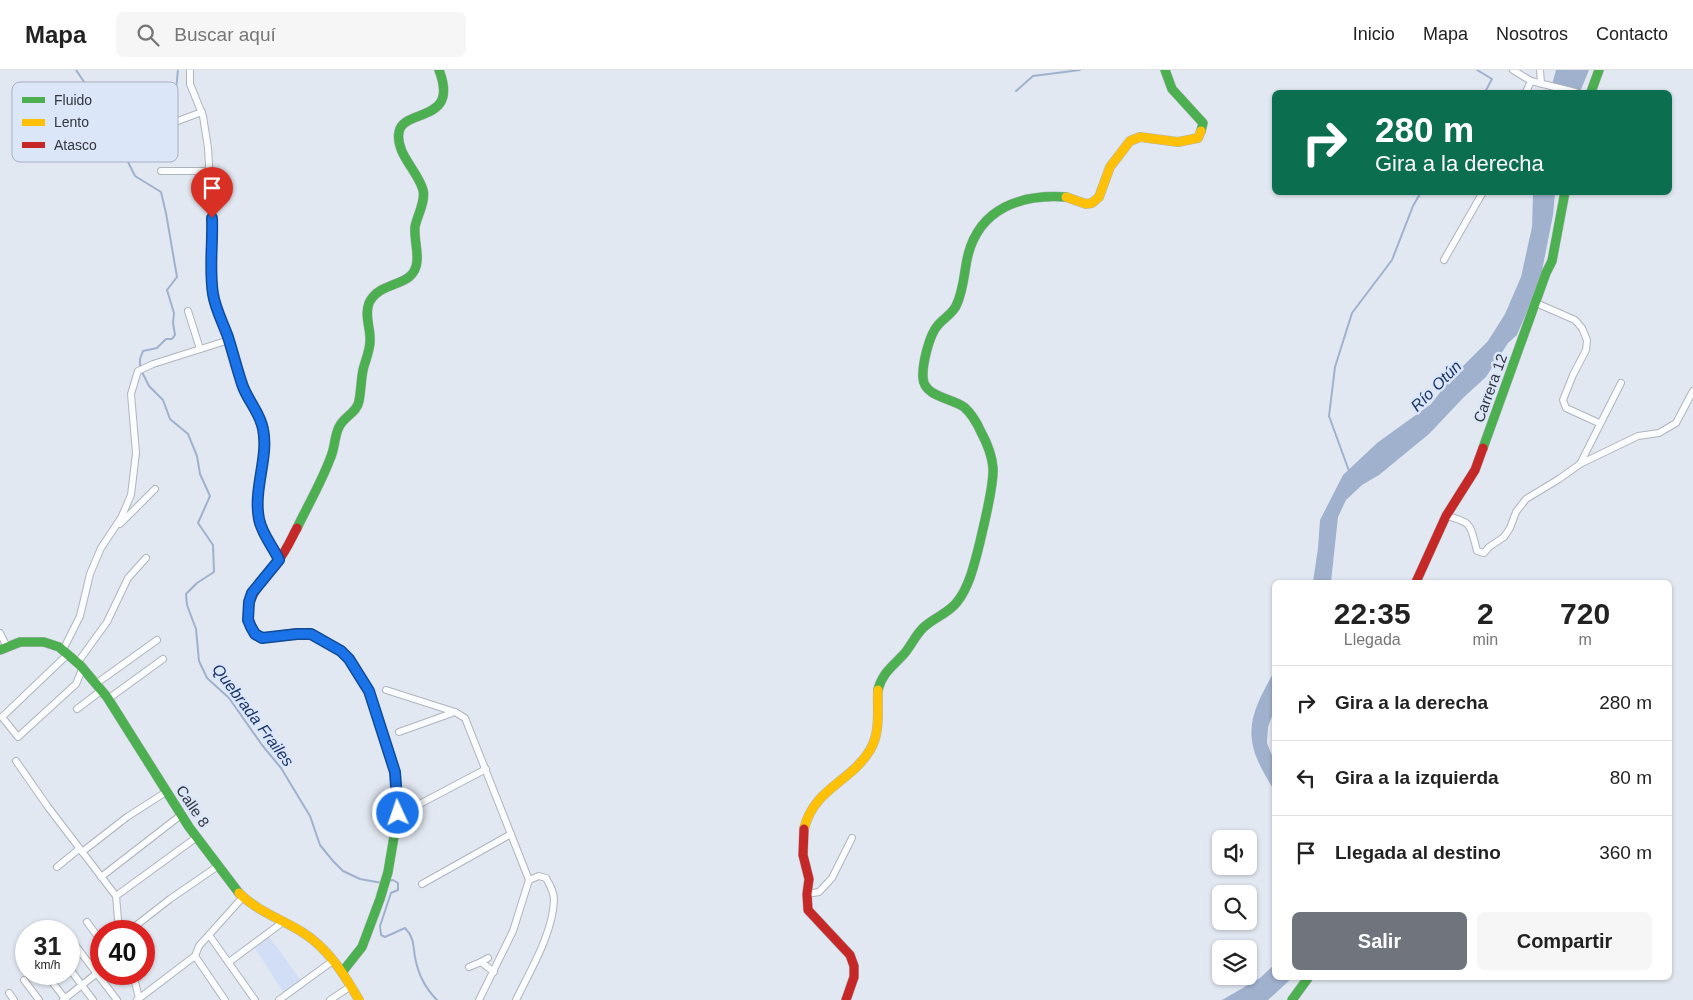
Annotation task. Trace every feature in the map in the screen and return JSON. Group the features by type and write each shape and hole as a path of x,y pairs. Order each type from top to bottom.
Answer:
{"street":[{"path":"190,70 190,84 202,112 208,148 213,234 210,253 213,296 243,387 260,416 264,430 258,498 259,519 263,532 279,560"},
{"path":"342,971 362,947 388,872 398,813 395,772 369,691 349,659 341,651 311,634 262,638 255,634 248,620 249,602 252,593 279,560 292,538 331,458 338,428 342,421 353,413 358,403 370,341 367,319 368,304 379,291 412,276 415,270 417,261 415,229 423,190 400,147 398,129 407,120 425,116 432,113 438,107 444,95 444,82 439,70"},
{"path":"846,1000 855,975 855,963 850,954 808,910 807,894 809,879 803,855 802,840 804,828 808,815 823,794 856,767 870,750 877,731 880,680 886,670 904,654 924,627 953,607 959,600 982,537 993,472 988,448 973,417 965,408 945,397 932,393 926,388 923,379 932,334 939,323 949,317 957,303 967,260 976,236 988,217 1005,206 1048,196 1070,197 1086,204 1095,202 1110,167 1134,138 1140,137 1178,142 1198,138 1203,123 1172,89 1165,70"},
{"path":"1513,70 1531,81 1567,90"},
{"path":"1540,70 1541,83"},
{"path":"1592,90 1599,70"},
{"path":"1527,90 1531,81"},
{"path":"178,121 202,112"},
{"path":"161,171 209,171"},
{"path":"1444,260 1480,195"},
{"name":"Carrera 12","path":"1417,580 1446,516 1475,470 1552,261 1564,195"},
{"path":"1536,303 1575,320 1582,328 1586,340 1586,350 1563,400 1566,408 1599,423"},
{"path":"188,311 200,349"},
{"path":"146,558 128,578 107,622 80,664 76,684 18,737 2,717 66,652 80,616 90,574 101,548 121,518 131,495 136,453 131,394 139,370 229,340"},
{"path":"1580,464 1599,423 1621,383"},
{"path":"1446,516 1461,519 1469,525 1473,532 1477,551 1484,553 1489,547 1504,537 1510,528 1516,512 1526,499 1580,464 1638,436 1659,432 1676,423 1693,391"},
{"path":"110,534 155,489"},
{"path":"0,634 3,648"},
{"path":"77,710 100,687 157,640"},
{"name":"Calle 8","path":"3,648 15,642 47,643 57,646 80,664 108,698 181,815 243,897 310,937 334,960 359,1000"},
{"path":"108,698 163,659"},
{"path":"386,690 456,712 465,718 529,880 513,931 480,1000"},
{"path":"399,732 456,712"},
{"path":"16,761 116,896 118,920"},
{"path":"414,807 486,769"},
{"path":"57,867 166,792"},
{"path":"101,877 181,815"},
{"path":"422,884 512,834"},
{"path":"116,896 197,837"},
{"path":"807,894 819,892 832,878 852,838"},
{"path":"143,920 218,866"},
{"path":"516,1000 551,921 554,898 546,878 539,876 529,880"},
{"path":"138,999 195,956 198,946 243,897"},
{"path":"87,922 90,926"},
{"path":"229,962 283,922"},
{"path":"209,935 255,1000"},
{"path":"80,950 90,962"},
{"path":"195,956 225,1000"},
{"path":"469,967 488,958"},
{"path":"284,999 334,960"},
{"path":"480,962 494,972"},
{"path":"54,985 64,1000 90,979"},
{"path":"1292,1000 1307,980"},
{"path":"80,982 93,1000"},
{"path":"28,985 39,1000"},
{"path":"107,985 117,1000"},
{"path":"137,985 138,999"},
{"path":"330,1000 351,986"},
{"path":"8,993 14,1000"}],"shaded area":[{"path":"1556,70 1589,70 1581,90 1551,90"},
{"name":"Río Otún","path":"1533,195 1555,195 1553,215 1540,281 1517,335 1508,343 1486,377 1429,434 1379,475 1362,485 1346,500 1338,517 1331,580 1313,580 1320,520 1343,475 1377,443 1431,404 1452,377 1488,341 1505,314 1521,277 1532,227"},
{"path":"1272,676 1272,716 1268,727 1267,743 1272,756 1272,787 1253,748 1252,725 1254,714"},
{"path":"267,934 303,983 285,995 252,944"},
{"path":"1272,967 1272,980 1290,980 1268,1000 1222,1000 1248,985 1257,985 1257,980"}],"waterway":[{"name":"Quebrada Frailes","path":"76,70 84,82"},
{"name":"Quebrada Frailes","path":"177,82 178,70"},
{"path":"1016,91 1033,76 1080,70"},
{"path":"1477,70 1492,79 1486,90"},
{"name":"Quebrada Frailes","path":"128,162 135,176 161,192 177,277 167,290 174,313 175,335 172,339 166,339 157,348 143,351 140,359 140,368 149,386 163,400 170,419 188,434 197,456 200,474 210,496 198,523 213,545 214,572 197,583 186,594 187,605 196,629 199,661 207,678 229,698 262,745 281,768 310,816 320,845 333,861 343,871 360,879 382,883"},
{"path":"1349,471 1329,416 1335,367 1352,313 1392,260 1413,206 1419,195"},
{"name":"Quebrada Frailes","path":"389,881 393,880 398,883 398,890 391,893 380,926 381,935 385,937 405,928 408,931 413,941 420,975 429,991 437,1000"}],"traffic: fast":[{"path":"297,528 332,455 339,427 358,405 363,370 370,345 367,318 369,303 374,295 404,280 415,270 417,261 415,227 424,194 400,147 399,132 403,125 410,120 437,107 442,99 443,87 439,70"},
{"path":"1165,70 1172,89 1203,123 1201,131"},
{"path":"1592,90 1599,70"},
{"path":"1483,448 1552,261 1564,195"},
{"path":"878,690 885,674 904,654 921,630 950,609 962,596 974,565 992,485 993,468 990,454 974,419 964,407 933,393 925,384 923,378 924,366 932,336 938,325 952,311 959,300 968,255 974,239 992,215 1005,207 1033,198 1066,197"},
{"path":"254,632 262,638 297,633 311,634 341,651 349,659 369,691 395,772 398,813 388,872 362,947 343,971"},
{"path":"0,650 20,642 44,642 59,647 80,665 107,697 189,827 239,893"},
{"path":"1292,1000 1307,980"}],"traffic: slow":[{"path":"1066,197 1086,204 1092,203 1099,197 1110,167 1130,141 1140,137 1178,142 1198,138 1201,131"},
{"path":"804,829 809,815 824,794 853,770 870,750 876,736 878,690"},
{"path":"239,893 253,905 302,932 320,946 341,971 359,1000"}],"traffic: jam":[{"path":"1417,580 1446,516 1475,470 1483,448"},
{"path":"254,632 249,621 248,611 250,602 259,585 284,553 297,528"},
{"path":"804,829 803,855 809,879 807,894 808,910 850,955 854,966 854,977 846,1000"}],"route":[{"path":"212,218 213,234 210,253 213,296 243,387 260,416 264,430 258,498 259,519 263,532 279,560 252,593 249,602 248,620 255,634 262,638 311,634 341,651 349,659 369,691 395,772 398,813"}]}
